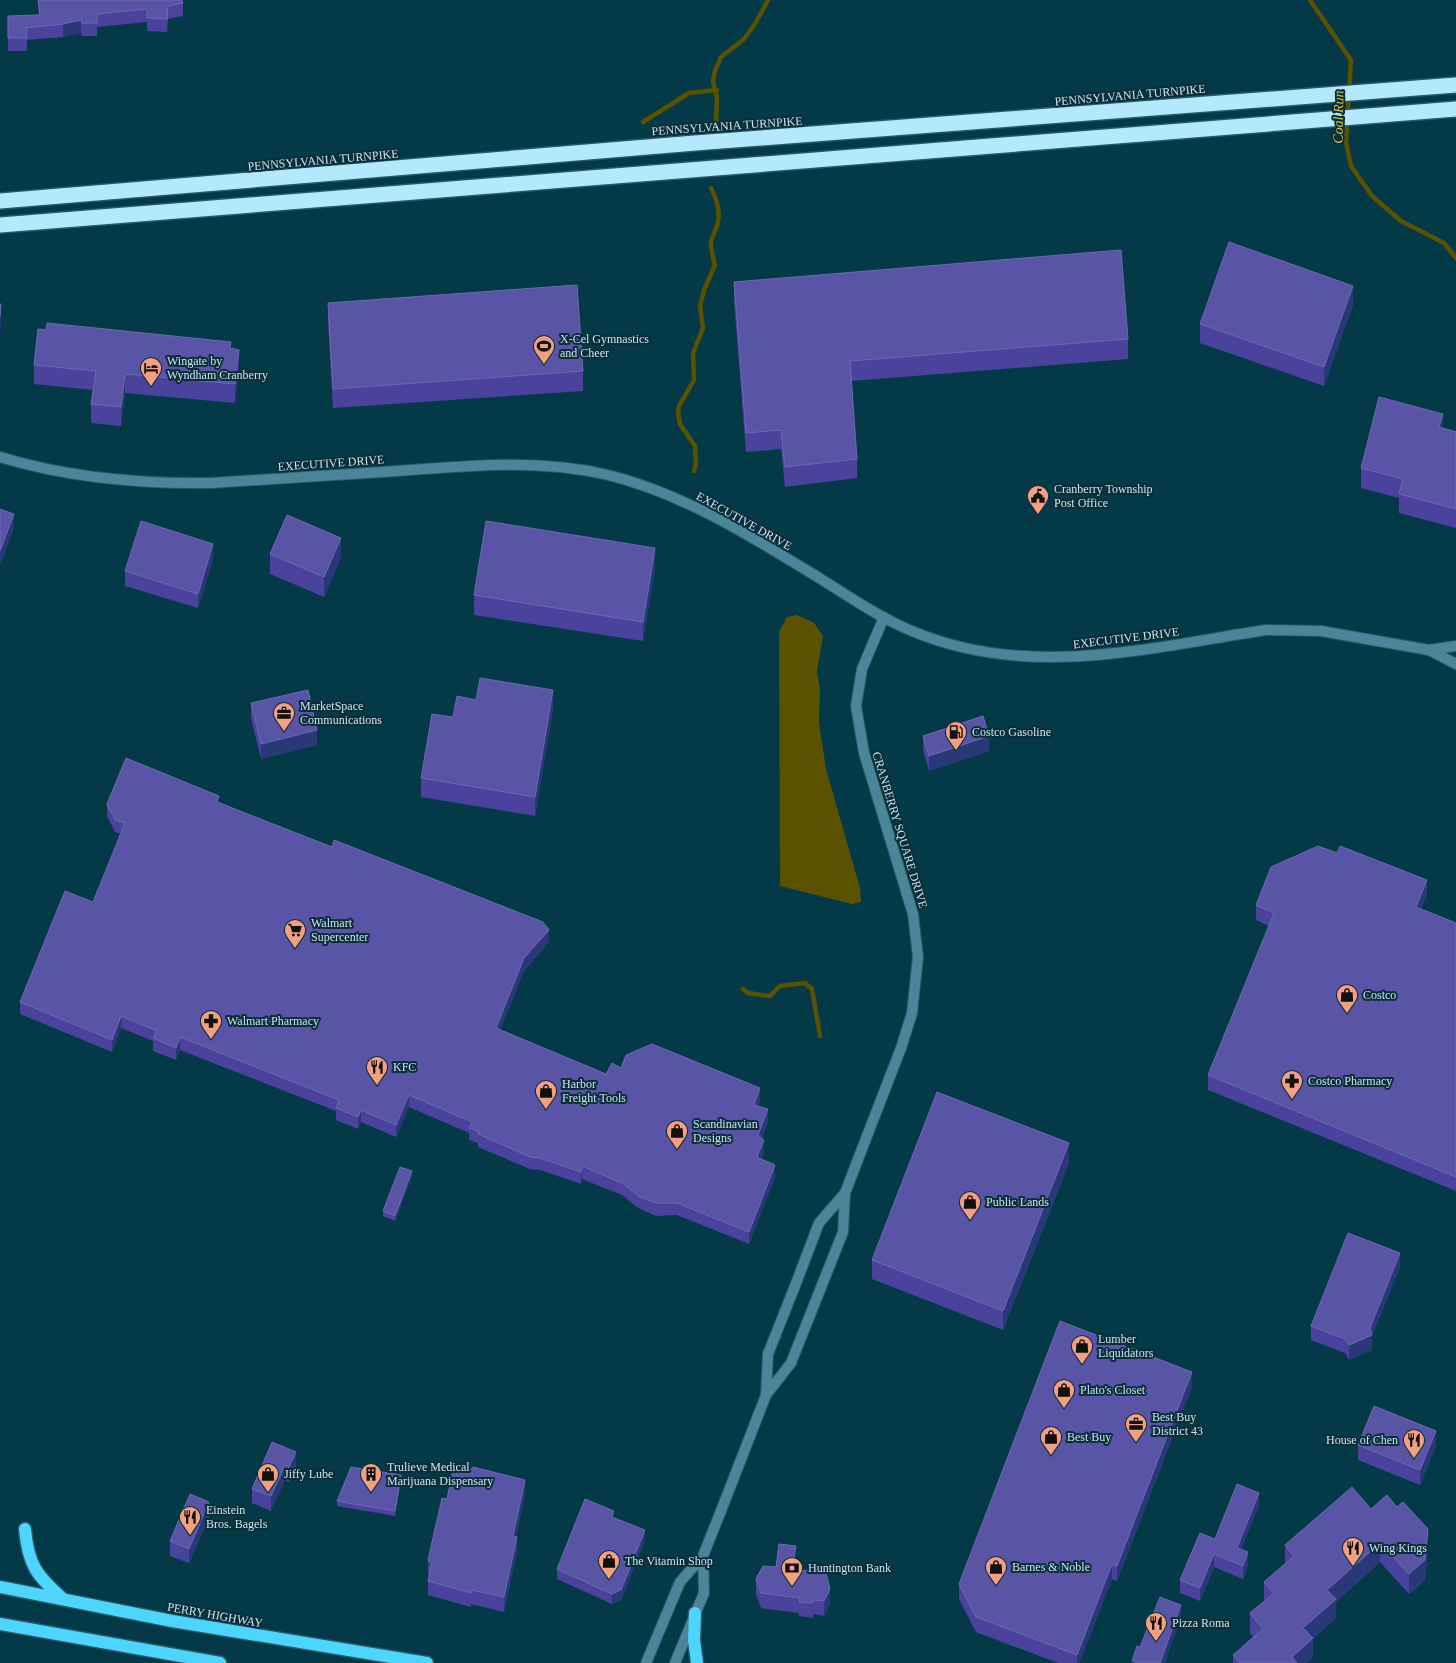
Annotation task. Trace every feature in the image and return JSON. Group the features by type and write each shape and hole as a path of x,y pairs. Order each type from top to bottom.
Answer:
{"highway":[{"name":"PENNSYLVANIA TURNPIKE","path":"0,201 695,143 1456,85"},
{"path":"0,225 1456,109"}],"main road":[{"path":"25,1529 27,1548 36,1572 65,1601"},
{"name":"PERRY HIGHWAY","path":"1,1589 290,1642 427,1663"},
{"path":"695,1613 694,1640 697,1663"},
{"path":"0,1624 220,1663"}],"street":[{"name":"EXECUTIVE DRIVE","path":"0,457 42,468 90,477 167,484 211,483 489,464 570,468 638,484 703,510 748,534 884,617 913,631 968,649 1026,658 1065,658 1121,653 1266,630 1321,631 1429,650 1456,664"},
{"name":"CRANBERRY SQUARE DRIVE","path":"766,1395 768,1354 819,1223 844,1193 907,1031 917,976 916,936 908,892 869,770 856,713 858,681 884,617"},
{"name":"EXECUTIVE DRIVE","path":"1429,650 1456,646"},
{"name":"CRANBERRY SQUARE DRIVE","path":"646,1663 680,1582 703,1556 766,1395 791,1363 843,1232 844,1193"},
{"name":"CRANBERRY SQUARE DRIVE","path":"674,1663 704,1593 703,1556"}],"shaded area":[{"path":"797,615 814,623 823,636 817,671 820,690 819,723 826,769 860,888 861,902 852,904 780,886 779,632 787,617"}],"building":[{"path":"38,0 182,0 183,3 168,6 167,19 147,18 147,9 97,14 97,23 82,23 81,20 26,28 27,38 8,38 8,16 40,15"},
{"path":"1229,242 1353,286 1324,367 1200,324"},
{"path":"1121,250 1128,339 850,361 857,459 785,467 781,430 746,433 734,282"},
{"path":"577,285 583,371 333,389 328,303"},
{"path":"47,323 231,342 230,348 239,350 235,384 125,374 121,407 91,404 96,371 34,365 38,329 46,330"},
{"path":"1379,397 1443,414 1439,427 1456,432 1456,509 1399,494 1403,479 1361,468"},
{"path":"0,509 14,514 0,551"},
{"path":"287,515 341,538 324,577 270,554"},
{"path":"141,521 213,544 198,594 125,571"},
{"path":"486,521 655,548 643,622 474,595"},
{"path":"480,678 553,690 535,797 421,778 432,714 453,717 457,696 476,700"},
{"name":"MarketSpace Communications","path":"308,690 317,730 261,744 251,703"},
{"path":"983,716 989,736 929,756 923,736"},
{"name":"Walmart Supercenter","path":"126,758 219,796 217,802 332,847 334,840 543,922 549,930 524,958 496,1028 606,1074 612,1063 621,1068 626,1055 652,1044 760,1088 754,1105 768,1109 758,1135 764,1140 757,1157 775,1165 749,1232 677,1203 656,1203 638,1196 622,1183 582,1166 581,1172 540,1158 530,1157 478,1134 478,1131 469,1128 472,1122 409,1095 396,1125 361,1110 358,1117 336,1108 339,1100 180,1037 176,1048 153,1038 157,1031 121,1016 112,1040 20,1002 65,891 93,902 125,823 115,820 107,804"},
{"name":"Costco","path":"1318,846 1337,853 1340,846 1427,880 1416,907 1456,923 1456,1177 1208,1075 1274,913 1256,905 1271,867"},
{"name":"Public Lands","path":"937,1092 1069,1143 1003,1311 872,1260"},
{"path":"400,1167 412,1171 395,1216 383,1211"},
{"path":"1348,1233 1400,1253 1370,1328 1372,1335 1349,1345 1345,1339 1311,1326"},
{"path":"1060,1321 1192,1372 1117,1566 1112,1564 1077,1655 976,1617 959,1584"},
{"path":"1374,1406 1436,1431 1420,1470 1358,1445"},
{"path":"272,1442 296,1452 289,1467 285,1465 271,1496 252,1489"},
{"path":"454,1465 473,1469 473,1467 525,1480 513,1536 517,1537 504,1597 471,1590 471,1593 428,1581 432,1563 428,1560 442,1498 447,1499"},
{"name":"Trulieve Medical Marijuana Dispensary","path":"351,1467 401,1475 395,1511 337,1501"},
{"path":"1237,1484 1259,1493 1237,1548 1248,1552 1243,1566 1214,1554 1200,1588 1180,1580 1200,1533 1215,1539"},
{"path":"1352,1487 1371,1509 1387,1495 1397,1507 1403,1502 1428,1529 1425,1560 1409,1574 1380,1543 1327,1590 1336,1599 1303,1628 1313,1638 1292,1657 1297,1663 1240,1663 1233,1655 1263,1629 1250,1613 1274,1593 1264,1582 1294,1556 1285,1545"},
{"path":"190,1494 209,1502 189,1549 170,1541"},
{"path":"585,1499 614,1511 612,1517 645,1530 621,1590 612,1594 557,1569"},
{"path":"779,1544 796,1546 792,1569 826,1573 830,1589 824,1601 814,1600 813,1603 799,1602 800,1598 761,1593 756,1579 763,1566 776,1567"},
{"path":"1160,1597 1181,1605 1160,1663 1137,1663 1132,1661 1137,1646 1140,1647"}],"waterway":[{"path":"716,121 717,98 713,81 721,57 744,39 755,24 768,0"},
{"name":"Coal Run","path":"1310,0 1351,60 1346,142 1351,166 1372,196 1401,221 1444,243 1456,258"},
{"path":"643,122 689,93 717,90"},
{"path":"694,471 696,464 695,446 680,424 678,413 679,406 694,380 693,353 703,328 700,306 704,290 715,265 711,242 717,226 718,212 717,202 711,188"},
{"path":"743,989 748,993 770,996 780,986 805,983 812,989 820,1036"}],"place":[{"name":"X-Cel Gymnastics and Cheer","path":"544,365"},
{"name":"Wingate by Wyndham Cranberry","path":"151,387"},
{"name":"Cranberry Township Post Office","path":"1038,515"},
{"name":"MarketSpace Communications","path":"284,732"},
{"name":"Costco Gasoline","path":"956,751"},
{"name":"Walmart Supercenter","path":"295,949"},
{"name":"Costco","path":"1347,1014"},
{"name":"Walmart Pharmacy","path":"211,1040"},
{"name":"KFC","path":"377,1086"},
{"name":"Costco Pharmacy","path":"1292,1100"},
{"name":"Harbor Freight Tools","path":"546,1110"},
{"name":"Scandinavian Designs","path":"677,1150"},
{"name":"Public Lands","path":"970,1221"},
{"name":"Lumber Liquidators","path":"1082,1365"},
{"name":"Plato's Closet","path":"1064,1409"},
{"name":"Best Buy District 43","path":"1136,1443"},
{"name":"Best Buy","path":"1051,1456"},
{"name":"House of Chen","path":"1414,1459"},
{"name":"Jiffy Lube","path":"268,1493"},
{"name":"Trulieve Medical Marijuana Dispensary","path":"371,1493"},
{"name":"Einstein Bros. Bagels","path":"190,1536"},
{"name":"Wing Kings","path":"1353,1567"},
{"name":"The Vitamin Shop","path":"609,1580"},
{"name":"Barnes & Noble","path":"996,1586"},
{"name":"Huntington Bank","path":"792,1587"},
{"name":"Pizza Roma","path":"1156,1642"}]}
